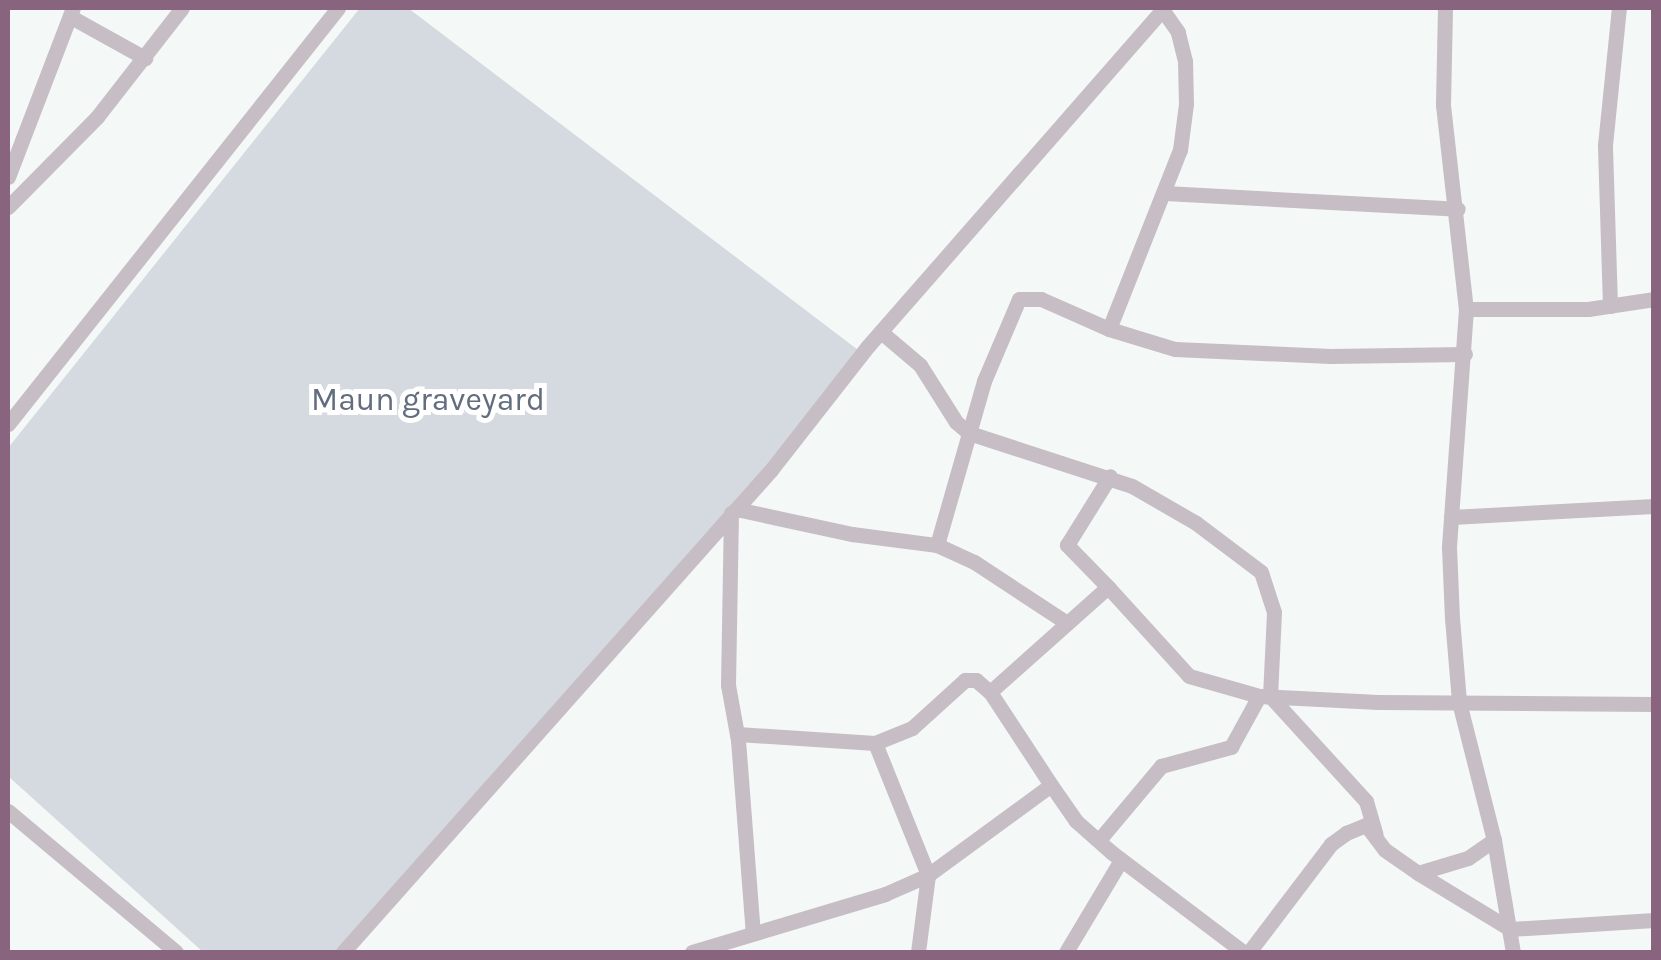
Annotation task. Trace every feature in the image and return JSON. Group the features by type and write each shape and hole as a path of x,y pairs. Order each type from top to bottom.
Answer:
{"street":[{"path":"8,207 97,117 182,8"},
{"path":"8,424 338,8"},
{"path":"1445,8 1443,105 1458,209 1466,308 1466,354 1451,516 1452,618 1459,702 1494,840 1513,952"},
{"path":"1610,306 1605,145 1619,8"},
{"path":"343,952 734,511 881,332 1161,9 1178,32 1185,61 1186,104 1180,150 1108,329"},
{"path":"8,177 72,12 145,58"},
{"path":"1165,193 1458,209"},
{"path":"937,545 996,345 1018,298 1041,299 1108,329 1175,349 1466,354"},
{"path":"1466,308 1610,306 1654,299"},
{"path":"881,332 920,365 956,422 969,433 1110,476 1196,523 1262,572 1274,612 1264,696 1231,747 1161,766 1099,840"},
{"path":"1110,476 1067,545 1189,676 1264,696 1654,704"},
{"path":"1451,516 1654,506"},
{"path":"734,511 852,534 937,545 974,562 1068,623"},
{"path":"734,511 728,684 753,933"},
{"path":"990,692 1108,587"},
{"path":"736,734 875,744 912,728 965,680 976,680 990,692 1076,821 1120,860 1246,952 1332,844 1366,824 1394,857 1510,930 1654,920"},
{"path":"1264,696 1366,801 1376,836"},
{"path":"875,744 928,875 918,952"},
{"path":"692,952 885,894 928,875 1051,785"},
{"path":"8,812 176,952"},
{"path":"1418,873 1468,858 1494,840"},
{"path":"1066,952 1120,860"}],"green space":[{"name":"Maun graveyard","path":"360,8 408,8 866,356 338,952 203,952 8,776 8,448"}]}
